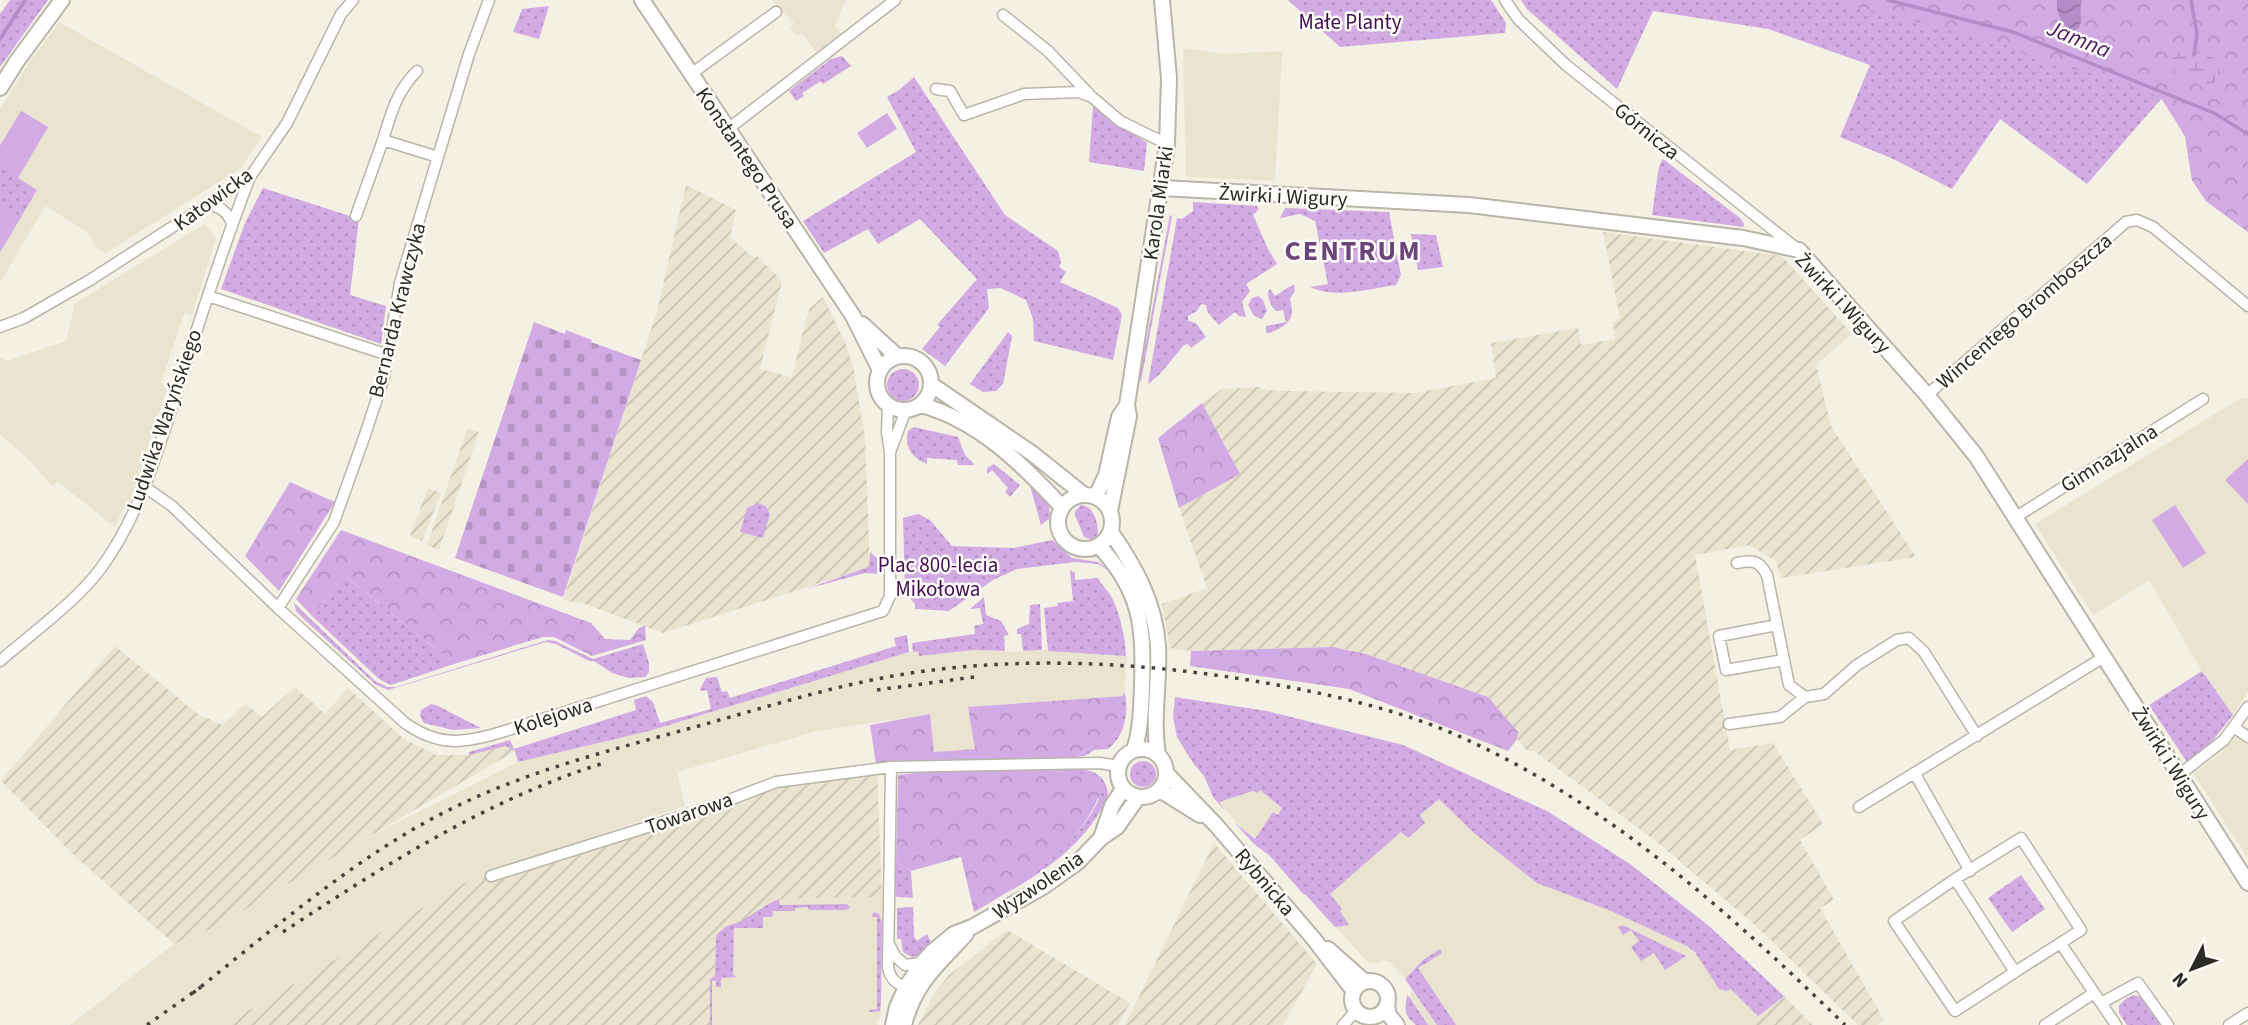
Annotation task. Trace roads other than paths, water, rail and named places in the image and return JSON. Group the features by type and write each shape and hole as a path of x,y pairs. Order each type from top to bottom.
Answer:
{"street":[{"path":"0,88 16,61 62,0"},
{"name":"Katowicka","path":"0,327 24,318 90,280 250,177 287,123 341,15 354,0"},
{"name":"Bernarda Krawczyka","path":"278,608 334,522 365,435 388,355 400,283 469,54 489,0"},
{"name":"Konstantego Prusa","path":"642,0 853,316 880,370"},
{"path":"728,129 895,0"},
{"name":"Karola Miarki","path":"1110,511 1128,426 1127,405 1167,144 1169,78 1161,0"},
{"name":"Górnicza","path":"1505,0 1518,19 1566,65 1799,250"},
{"path":"691,74 776,12"},
{"path":"1003,15 1048,51 1092,97 1120,121 1167,144"},
{"path":"356,216 397,96 405,82 417,71"},
{"path":"936,89 950,91 964,115 1024,94 1079,92 1092,97"},
{"path":"383,140 438,157"},
{"name":"Ludwika Waryńskiego","path":"0,661 95,577 121,535 145,487 250,177"},
{"name":"Żwirki i Wigury","path":"1162,188 1496,208 1743,238 1799,250 1976,456 2248,883"},
{"path":"224,196 239,207"},
{"path":"210,205 221,208 232,224"},
{"name":"Wincentego Bromboszcza","path":"1927,396 2094,252 2120,225 2137,220 2153,227 2248,306"},
{"path":"208,296 388,355"},
{"name":"Konstantego Prusa","path":"853,316 897,356"},
{"path":"906,355 922,361 928,368 932,385 926,400 906,410 888,405 877,387 880,370 890,359 897,356 906,355"},
{"path":"932,385 1107,505 1113,517 1111,532 1099,546 1091,549 1075,548 1063,538 1058,523 1062,507 1068,501 1089,495"},
{"name":"Gimnazjalna","path":"2016,517 2203,399"},
{"name":"Kolejowa","path":"888,405 887,432 890,452"},
{"path":"920,405 944,411 970,426 1031,474 1062,507"},
{"name":"Karola Miarki","path":"1089,495 1106,475 1119,417 1127,405"},
{"name":"Kolejowa","path":"145,487 172,506 278,608 393,713 419,733 444,741 478,739 883,611 890,596 888,460 906,410"},
{"path":"1111,532 1146,590 1156,626 1158,648 1154,722 1158,755"},
{"path":"1099,546 1123,576 1133,596 1141,632 1141,719 1134,750"},
{"path":"1737,563 1754,560 1767,575 1789,685 1805,697"},
{"path":"1777,625 1719,636 1726,670 1784,660"},
{"path":"1729,724 1780,717 1805,697 1824,694 1857,665 1897,640 1909,639 1924,652 1977,736"},
{"path":"1859,807 2105,657"},
{"path":"2179,775 2216,747 2235,728 2248,707"},
{"path":"2235,728 2248,737"},
{"path":"1134,750 1151,751 1158,755 1167,774 1160,790 1146,797 1138,797 1123,789 1119,782 1118,766 1128,754 1134,750"},
{"name":"Towarowa","path":"491,876 708,808 776,782 891,767 1118,766"},
{"path":"891,767 889,973 897,984 911,988"},
{"name":"Rybnicka","path":"1167,774 1359,986"},
{"path":"1916,774 1970,871"},
{"name":"Wyzwolenia","path":"1101,838 1112,806 1123,789"},
{"name":"Rybnicka","path":"1160,790 1216,825"},
{"name":"Wyzwolenia","path":"904,1025 911,988 922,962 954,934 972,928 1043,887 1078,862 1101,838 1117,827 1138,797"},
{"path":"2021,838 2081,930 1955,1011 1894,921 1970,871 2021,838"},
{"path":"1955,879 2015,972"},
{"name":"Wyzwolenia","path":"893,1025 897,1007 911,988 972,928"},
{"path":"2061,944 2116,1025"},
{"path":"890,945 901,963 910,966 922,962"},
{"path":"1387,1006 1377,1021 1356,1011 1351,1001 1359,986 1374,981 1384,988 1388,996 1389,1015 1396,1025"},
{"path":"2101,1003 2138,983 2168,1025"},
{"path":"2045,1025 2094,993"},
{"path":"1343,1025 1356,1011"},
{"path":"2229,1025 2248,1013"}],"water":[{"path":"2057,0 2082,0 2079,28 2073,31 2062,22 2057,10"}],"waterway":[{"name":"Jamna","path":"0,39 25,0"},
{"name":"Jamna","path":"1888,0 2013,32 2214,113 2248,134"},
{"path":"2191,0 2197,34 2194,55"}],"railway":[{"path":"193,993 320,892 387,845 457,806 512,782 597,754 859,683 918,672 966,667 1063,663 1160,669 1256,681 1385,710 1425,722 1463,738 1568,795 1666,865 1758,943 1845,1025"},
{"path":"877,690 974,677"},
{"path":"283,932 439,835 521,794 607,762"},
{"path":"147,1025 201,987"}],"district":[{"name":"CENTRUM","path":"1353,251"}],"park label":[{"name":"Małe Planty","path":"1350,22"},
{"name":"Plac 800-lecia Mikołowa","path":"938,577"}]}
